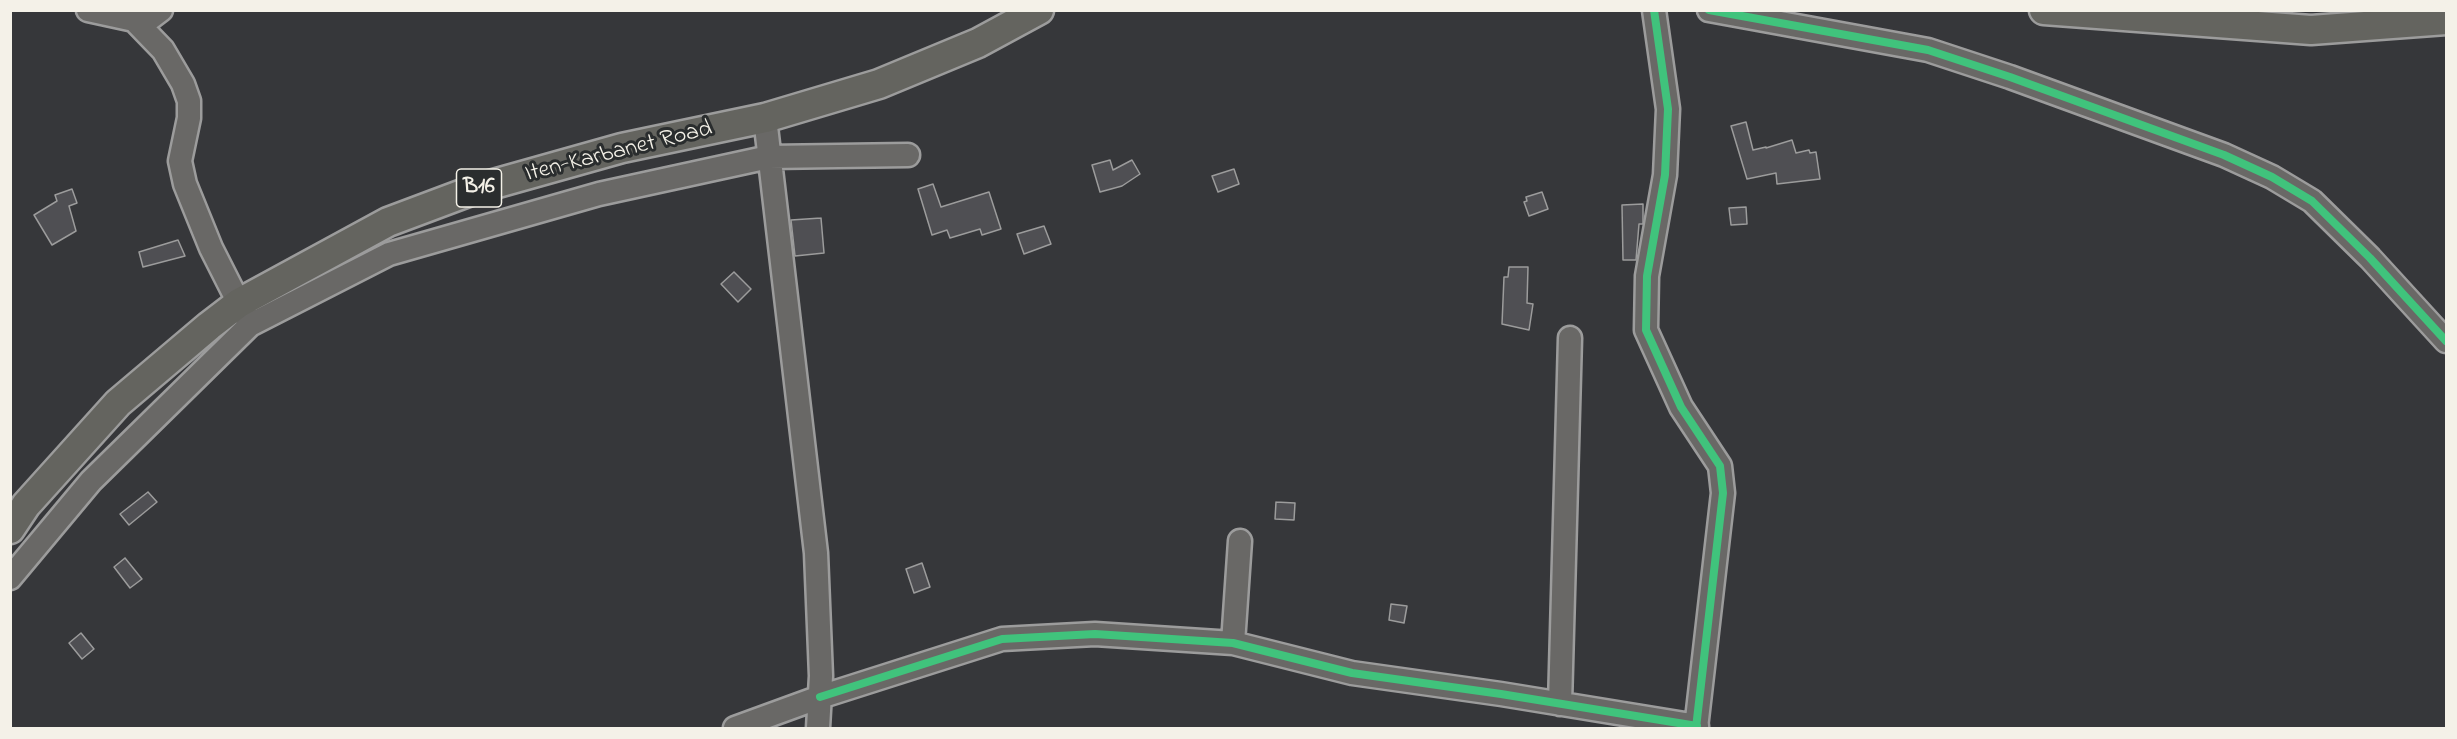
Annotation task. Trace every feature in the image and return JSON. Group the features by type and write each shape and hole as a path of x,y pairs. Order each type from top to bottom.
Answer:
{"main road":[{"name":"Iten-Karbanet Road","path":"10,529 26,505 118,403 244,314 388,222 476,189 622,148 765,118 879,84 978,43 1039,10"},
{"path":"2044,10 2311,30 2446,20"}],"street":[{"path":"88,10 134,20 163,50 183,84 189,101 189,118 180,161 185,184 211,248 244,314"},
{"path":"140,26 161,10"},
{"path":"735,729 820,697 1002,639 1095,634 1233,643 1352,673 1696,727 1723,493 1720,466 1681,407 1646,330 1647,276 1665,175 1668,108 1654,10"},
{"path":"1709,10 1928,50 2010,77 2224,155 2272,177 2312,201 2370,258 2446,341"},
{"path":"765,118 816,553 821,676 818,729"},
{"path":"10,578 91,480 244,314 389,254 599,194 769,156 908,155"},
{"path":"1560,704 1570,338"},
{"path":"1233,643 1240,541"}],"building":[{"path":"1746,122 1753,150 1792,140 1796,153 1809,150 1810,153 1816,152 1820,179 1777,184 1776,173 1747,179 1731,126"},
{"path":"1110,160 1113,170 1132,160 1140,174 1122,186 1100,192 1092,165"},
{"path":"1234,169 1239,184 1218,192 1212,176"},
{"path":"933,184 941,207 989,192 1001,229 982,235 980,229 950,238 947,230 932,235 918,189"},
{"path":"72,189 77,203 69,206 76,231 52,245 34,215 57,201 55,195"},
{"path":"1542,192 1548,209 1529,216 1524,202 1527,201 1526,197"},
{"path":"1643,204 1643,224 1639,224 1636,260 1623,260 1622,205"},
{"path":"1746,207 1747,224 1731,225 1729,208"},
{"path":"821,218 824,253 795,256 791,220"},
{"path":"1044,226 1051,244 1024,254 1017,234"},
{"path":"178,240 185,256 143,267 139,252"},
{"path":"1509,267 1528,267 1527,303 1533,304 1529,330 1502,324 1504,277 1508,277"},
{"path":"734,272 751,289 738,302 721,284"},
{"path":"148,492 157,502 129,525 120,514"},
{"path":"1276,502 1295,503 1294,520 1275,519"},
{"path":"125,558 142,579 130,588 114,567"},
{"path":"922,563 930,587 914,593 906,569"},
{"path":"1391,604 1407,606 1404,623 1389,620"},
{"path":"81,633 94,649 82,659 69,643"}],"cycle path":[{"path":"1654,10 1668,109 1665,175 1647,276 1646,330 1681,407 1720,466 1723,493 1696,728"},
{"path":"1709,10 1928,50 2010,77 2224,155 2272,177 2312,201 2370,258 2446,341"},
{"path":"820,697 1002,639 1095,634 1233,643 1352,673 1501,694 1697,726"}]}
